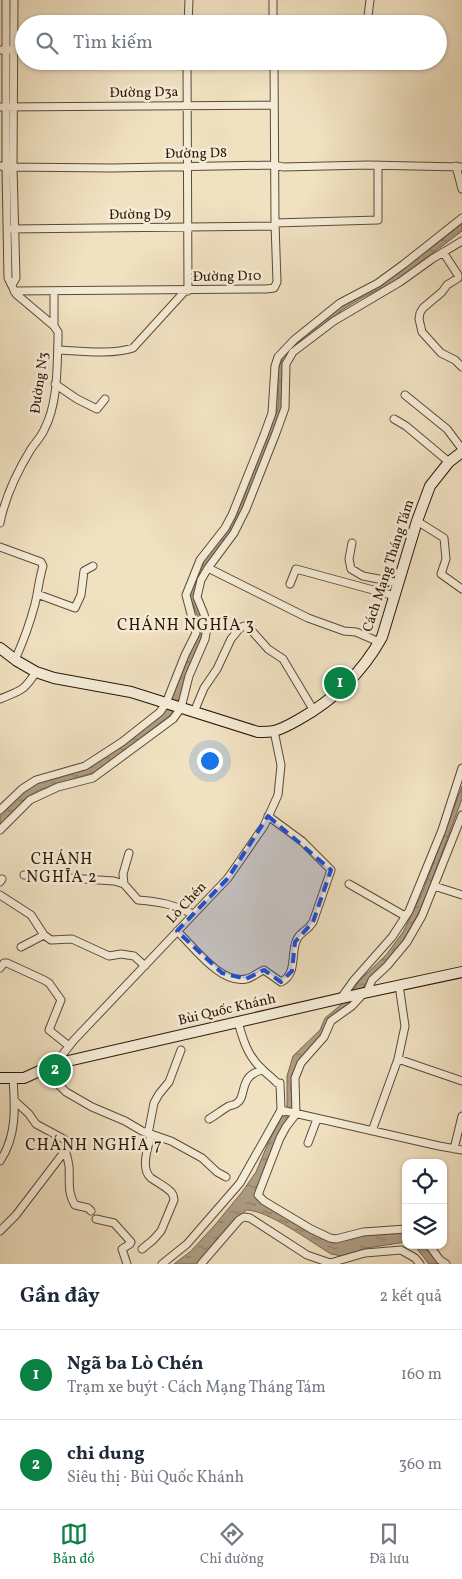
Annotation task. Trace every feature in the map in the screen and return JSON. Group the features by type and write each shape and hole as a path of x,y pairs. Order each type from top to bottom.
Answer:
{"main road":[{"name":"Cách Mạng Tháng Tám","path":"167,703 258,732 274,731 292,724 314,711 336,694 362,668 379,642 430,486 449,462 462,450"},
{"path":"0,648 15,660 36,672 54,678 131,692 167,703"},
{"name":"Bùi Quốc Khánh","path":"0,1078 24,1078 51,1066 343,997 462,972"}],"street":[{"path":"6,0 2,50 6,107 6,167 10,229 16,278 13,288 54,326"},
{"path":"6,107 13,50 14,0"},
{"path":"188,15 189,0"},
{"path":"273,0 273,15"},
{"path":"368,15 370,0"},
{"path":"2,50 13,50"},
{"path":"58,350 91,352 133,348 187,291 188,70"},
{"name":"Đường D10","path":"13,288 54,292 274,288 277,282 274,70"},
{"name":"Đường D3a","path":"6,107 274,105"},
{"name":"Đường D9","path":"10,229 275,225 378,220 378,165"},
{"path":"459,166 462,189"},
{"name":"Đường D8","path":"6,167 459,166"},
{"path":"0,810 22,789 36,780 85,766 160,712 167,703 185,655 196,633 186,601 187,594 200,560 225,528 232,515 272,413 275,366 278,357 294,340 340,303 378,283 434,242 462,218"},
{"path":"0,830 30,800 62,785 93,778 172,719 179,707 189,676 205,639 207,628 197,597 201,580 234,533 246,509 285,408 286,364 293,352 330,324 400,282 462,241"},
{"path":"434,242 458,275 458,278 447,285 442,292 423,308 420,313 420,326 422,332 441,353 455,360 462,367"},
{"name":"Đường N3","path":"0,524 6,498 12,484 44,431 49,418 58,350 58,332 54,326 54,292"},
{"path":"325,316 330,324"},
{"path":"55,384 77,399 97,409 104,399"},
{"path":"272,394 286,394"},
{"path":"405,395 447,429 462,450"},
{"path":"394,419 406,426 449,462"},
{"path":"417,522 444,538 446,559 441,574 462,589"},
{"path":"352,543 349,559 351,569 363,576 399,583"},
{"path":"0,547 43,564 24,640 15,660"},
{"path":"37,594 75,608 81,595 84,571 94,566"},
{"path":"208,568 308,618 356,632 379,642"},
{"path":"290,584 296,569 395,596"},
{"path":"187,594 197,597"},
{"path":"194,712 204,688 217,669 231,639 244,626 251,630 268,649 283,658 314,711"},
{"path":"0,699 21,691 36,672"},
{"name":"Lò Chén","path":"51,1066 228,878 264,826 278,794 281,766 274,731"},
{"path":"343,997 360,973 392,937 410,911 442,830 462,768"},
{"path":"58,773 62,785"},
{"path":"402,1229 363,1232 336,1239 330,1238 311,1229 260,1198 259,1192 280,1138 295,1114 295,1078 301,1063 324,1037 331,1021 352,1006 365,992 372,980 387,966 407,942 422,916 462,815"},
{"path":"177,931 194,947 201,957 222,973 234,978 246,979 264,970 282,982 292,972 295,942 299,935 309,929 313,922 331,870 302,841 268,816"},
{"path":"124,884 123,874 129,853"},
{"path":"24,875 114,881 124,884 138,900 160,901 193,914"},
{"path":"349,884 406,916"},
{"path":"434,886 462,895"},
{"path":"0,895 31,915 44,935 51,940 72,939 109,956 121,954 134,956 144,966"},
{"path":"21,947 44,935"},
{"path":"0,968 7,963 49,983 61,1000 49,1030 68,1046"},
{"path":"372,1131 398,1059 405,1026 398,985"},
{"path":"162,1264 187,1244 240,1183 283,1110 280,1083 277,1083 262,1070 243,1043 238,1022"},
{"path":"142,1249 154,1240 161,1231 174,1200 174,1194 151,1178 146,1170 154,1103 169,1082 181,1050"},
{"path":"398,1059 462,1081"},
{"path":"51,1066 60,1086 66,1092 92,1107 125,1120 150,1134 171,1141 202,1158 226,1177"},
{"path":"209,1119 237,1103 241,1098 242,1089 248,1078 255,1072 262,1070"},
{"path":"0,1160 7,1151 15,1124 13,1078"},
{"path":"0,1231 16,1215 71,1143 36,1124 29,1114 15,1102"},
{"path":"283,1110 458,1150 462,1116"},
{"path":"308,1143 317,1119"},
{"path":"65,1150 69,1165 69,1190 71,1198 75,1205 88,1208 91,1211"},
{"path":"201,1264 239,1220 244,1217 250,1218 308,1255 330,1263 365,1253 401,1250 420,1264"},
{"path":"96,1219 114,1224 131,1242 122,1249 127,1264"},
{"path":"432,1249 440,1260 446,1264"}],"highlighted area":[{"path":"268,816 331,870 313,922 295,942 292,971 281,982 264,970 246,979 222,973 177,931 228,878"}],"water":[{"path":"462,224 462,231 397,280 342,310 288,356 283,409 239,522 210,559 196,589 205,629 188,669 182,693 173,713 98,771 39,790 26,798 0,825 0,814 26,788 51,776 92,764 165,709 200,628 199,620 190,597 191,587 205,556 234,519 243,499 278,408 278,371 283,354 338,306 394,276"},
{"path":"462,786 462,799 427,893 400,946 366,983 355,1002 342,1011 300,1060 292,1075 293,1108 290,1118 278,1137 266,1163 256,1195 326,1238 390,1232 402,1233 402,1243 367,1248 342,1256 331,1254 266,1215 246,1210 198,1264 174,1264 191,1251 215,1225 256,1172 269,1141 287,1107 287,1076 293,1056 320,1030 325,1018 343,1003 361,979 386,955 403,932 423,891"},
{"path":"417,1249 429,1249 442,1264 429,1264"}],"place":[{"name":"Ngã ba Lò Chén","path":"340,683"},
{"name":"chi dung","path":"55,1070"}],"district":[{"name":"CHÁNH NGHĨA 3","path":"186,626"},
{"name":"CHÁNH NGHĨA 2","path":"62,869"},
{"name":"CHÁNH NGHĨA 7","path":"94,1146"}]}
